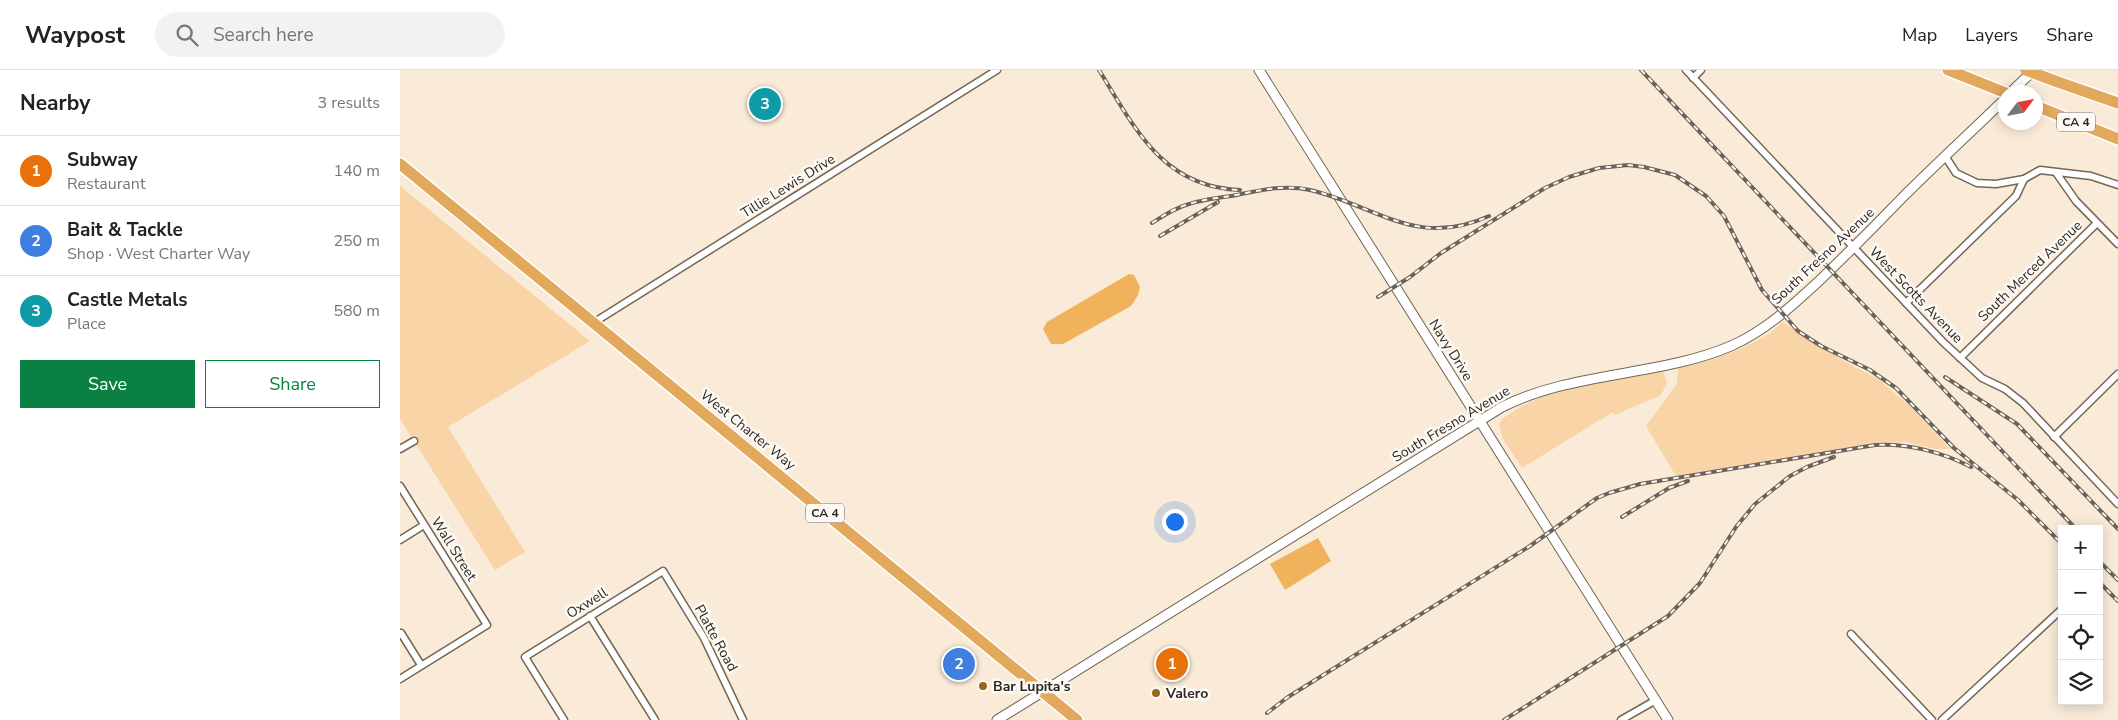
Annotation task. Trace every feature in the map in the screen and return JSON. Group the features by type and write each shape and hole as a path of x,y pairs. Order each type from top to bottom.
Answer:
{"highway":[{"path":"1948,70 1998,90"},
{"name":"CA 4","path":"2026,70 2118,103"},
{"name":"CA 4","path":"2043,109 2118,139"},
{"name":"West Charter Way","path":"400,164 1077,720"}],"street":[{"name":"Tillie Lewis Drive","path":"594,323 997,70"},
{"name":"Navy Drive","path":"1259,70 1668,720"},
{"name":"West Scotts Avenue","path":"1686,70 1960,358 1982,378 2014,395 2118,504"},
{"path":"1693,78 1701,70"},
{"path":"2018,85 2034,70"},
{"name":"South Fresno Avenue","path":"997,720 1479,420 1524,396 1551,387 1673,363 1731,346 1754,335 1782,314 1854,248 1998,106"},
{"path":"1945,156 1956,174 1976,183 1996,184 2024,179 2040,170 2057,174 2091,176 2118,185"},
{"path":"2057,174 2076,200 2118,244"},
{"path":"1906,303 2016,196 2024,179"},
{"name":"South Merced Avenue","path":"1960,358 2098,223"},
{"path":"2054,437 2118,374"},
{"path":"400,450 414,441"},
{"name":"Wall Street","path":"400,486 487,625 422,665"},
{"path":"400,540 424,525"},
{"name":"Oxwell","path":"564,720 525,657 663,571"},
{"name":"Platte Road","path":"663,571 708,644 743,720"},
{"path":"1942,720 2058,612"},
{"path":"590,616 655,720"},
{"path":"400,679 422,665 401,633"},
{"path":"1850,634 1932,720"},
{"path":"1621,720 1656,700"}],"shaded area":[{"path":"400,186 590,341 448,427 525,552 495,570 400,419"},
{"path":"1129,274 1134,275 1140,287 1138,295 1131,306 1063,344 1051,344 1043,329 1047,322"},
{"path":"1783,322 1844,361 1880,380 1914,410 1950,449 1936,449 1906,442 1874,443 1676,476 1646,426 1677,384 1678,367 1711,360 1737,350 1759,340"},
{"path":"1663,370 1667,383 1661,395 1615,415 1613,412 1522,468 1503,439 1499,424 1502,419 1520,407 1542,397 1585,385"},
{"path":"1318,538 1331,561 1285,590 1270,564"}],"railway":[{"path":"1099,70 1139,133 1154,151 1171,166 1190,178 1213,186 1240,190"},
{"path":"1641,70 2072,525"},
{"path":"1378,297 1410,277 1441,253 1545,188 1569,177 1599,168 1628,165 1675,175 1706,196 1724,216 1762,290 1798,331 1821,346 1870,370 1896,388 1954,448 2018,500 2058,540"},
{"path":"1152,223 1186,205 1208,199 1280,188 1310,190 1334,197 1377,214 1418,226 1440,228 1463,225 1489,216"},
{"path":"1160,236 1218,202"},
{"path":"1945,377 2017,424 2118,529"},
{"path":"1267,713 1288,697 1530,546 1597,498 1609,493 1640,484 1875,445 1912,447 1948,457 1971,467"},
{"path":"1504,720 1668,616 1700,583 1736,527 1755,504 1790,476 1807,467 1834,457"},
{"path":"1622,517 1669,488 1688,481"},
{"path":"2103,565 2118,580"},
{"path":"2103,586 2118,601"}],"place":[{"name":"Castle Metals","path":"765,104"},
{"name":"Bait & Tackle","path":"959,664"},
{"name":"Subway","path":"1172,664"},
{"name":"Bar Lupita's","path":"983,686"},
{"name":"Valero","path":"1156,693"}]}
